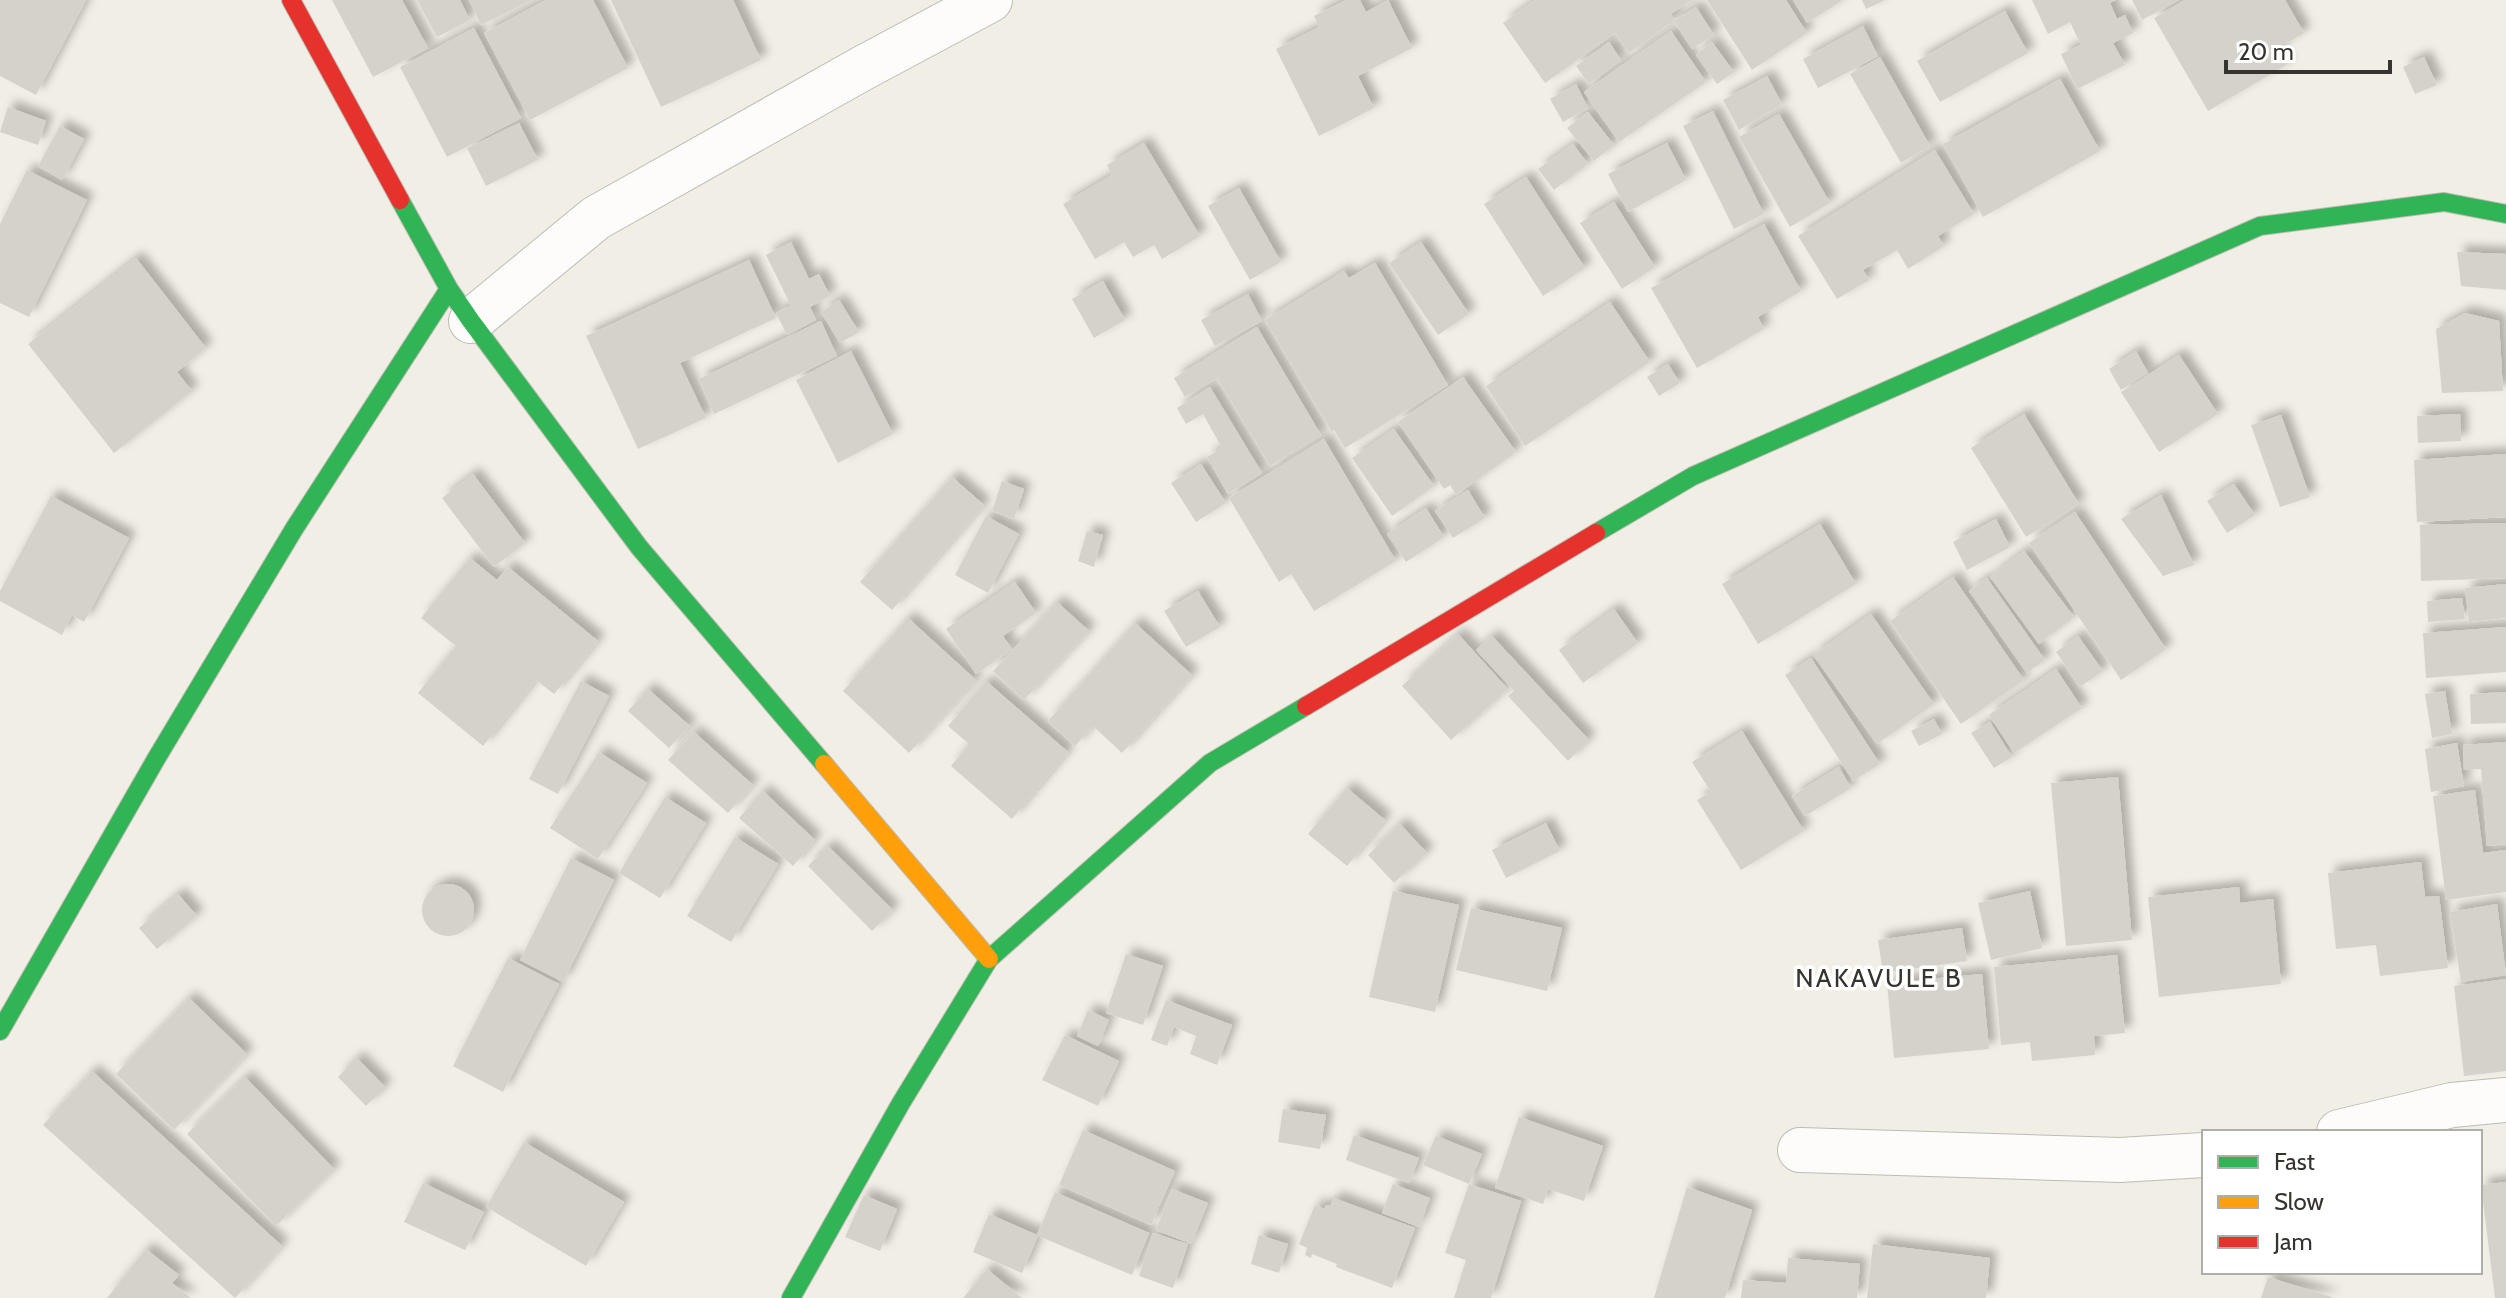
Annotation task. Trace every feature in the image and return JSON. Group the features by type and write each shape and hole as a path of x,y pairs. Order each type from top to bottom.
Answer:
{"street":[{"path":"291,0 460,305 639,547 989,959"},
{"path":"0,1031 156,759 294,529 460,305 596,218 990,0"},
{"path":"791,1298 901,1103 989,959 1210,763 1693,476 2260,226 2444,202 2506,214"},
{"path":"2347,1130 2452,1105 2506,1100"},
{"path":"1800,1150 2120,1160 2202,1155"}],"building":[{"path":"0,0 86,0 36,95 0,76"},
{"path":"332,0 402,0 428,48 373,77"},
{"path":"417,0 460,0 470,20 437,37"},
{"path":"469,0 532,0 481,25"},
{"path":"546,0 593,0 628,68 530,120 484,33"},
{"path":"611,0 733,0 761,60 661,107"},
{"path":"1346,0 1360,0 1366,12 1388,0 1412,48 1358,76 1374,108 1319,136 1276,49 1319,27 1314,16"},
{"path":"1535,0 1691,0 1671,14 1675,20 1629,53 1615,33 1545,83 1503,23"},
{"path":"1707,0 1786,0 1807,33 1752,70"},
{"path":"1793,0 1843,0 1807,23"},
{"path":"1862,0 1885,0 1866,9"},
{"path":"2032,0 2116,0 2110,3 2117,19 2125,15 2133,33 2113,43 2125,65 2077,89 2061,54 2081,45 2070,22 2048,34"},
{"path":"2132,0 2179,0 2142,20"},
{"path":"2185,0 2285,0 2304,33 2277,49 2286,65 2208,111 2154,18"},
{"path":"1696,7 1714,35 1692,49 1674,21"},
{"path":"2005,11 2028,53 1940,102 1917,61"},
{"path":"1863,26 1878,56 1818,88 1803,59"},
{"path":"474,28 521,118 447,157 400,67"},
{"path":"1671,31 1706,82 1619,142 1584,92"},
{"path":"1609,42 1621,60 1589,84 1576,66"},
{"path":"1712,42 1734,72 1717,84 1696,55"},
{"path":"1880,57 1930,146 1901,163 1850,74"},
{"path":"2424,57 2437,85 2415,94 2403,67"},
{"path":"1767,76 1782,104 1739,130 1723,100"},
{"path":"2060,79 2100,151 1983,217 1943,144"},
{"path":"1576,84 1588,108 1563,122 1550,99"},
{"path":"8,107 46,121 38,145 0,132"},
{"path":"1713,111 1764,214 1734,229 1683,126"},
{"path":"1588,112 1614,145 1594,161 1567,128"},
{"path":"1779,114 1830,203 1790,227 1739,137"},
{"path":"519,123 538,160 486,186 467,148"},
{"path":"60,126 84,139 62,180 38,166"},
{"path":"1144,143 1200,236 1162,259 1154,245 1133,257 1124,242 1095,259 1063,204 1112,175 1107,165"},
{"path":"1667,143 1686,180 1628,212 1608,174"},
{"path":"1573,144 1588,164 1554,190 1538,169"},
{"path":"1935,150 1974,214 1938,236 1944,246 1908,269 1897,250 1863,270 1869,280 1837,299 1798,236"},
{"path":"27,170 87,200 29,317 0,303 0,224"},
{"path":"1526,177 1585,268 1543,296 1484,204"},
{"path":"1239,188 1281,262 1250,280 1208,206"},
{"path":"1614,202 1655,267 1622,289 1580,223"},
{"path":"1764,224 1801,291 1758,317 1764,329 1697,368 1651,288"},
{"path":"791,242 809,279 819,274 830,296 810,307 816,320 787,335 776,313 791,306 766,255"},
{"path":"1421,242 1469,314 1438,335 1389,263"},
{"path":"2457,252 2506,254 2506,290 2461,286"},
{"path":"136,258 206,348 177,372 192,391 114,453 28,344"},
{"path":"749,260 776,318 680,363 706,418 638,449 586,336"},
{"path":"1375,263 1448,385 1345,448 1334,430 1332,432 1265,320 1344,271 1349,278"},
{"path":"1103,281 1125,320 1094,338 1072,299"},
{"path":"1248,294 1262,321 1215,346 1201,320"},
{"path":"839,300 859,332 840,343 821,312"},
{"path":"1610,302 1650,362 1525,446 1486,386"},
{"path":"2465,313 2499,321 2503,391 2442,393 2436,329"},
{"path":"821,321 837,356 714,414 699,379"},
{"path":"1257,327 1321,435 1270,466 1217,378 1185,397 1174,378"},
{"path":"851,351 893,434 838,463 796,380"},
{"path":"2136,351 2148,373 2121,390 2109,369"},
{"path":"2179,355 2218,414 2159,452 2121,392"},
{"path":"1668,364 1680,383 1659,396 1647,377"},
{"path":"1463,377 1516,452 1456,495 1450,485 1444,489 1398,422"},
{"path":"1210,387 1262,473 1228,494 1207,457 1222,448 1203,414 1186,424 1177,408"},
{"path":"2024,414 2079,504 2026,537 1971,448"},
{"path":"2460,414 2461,441 2418,443 2417,416"},
{"path":"2281,415 2310,497 2280,507 2251,425"},
{"path":"1394,429 1434,486 1392,516 1352,458"},
{"path":"1324,439 1396,561 1314,611 1291,574 1279,582 1229,498"},
{"path":"2506,454 2506,517 2417,522 2414,460"},
{"path":"1201,464 1226,503 1196,522 1171,483"},
{"path":"473,474 525,543 494,567 442,498"},
{"path":"952,477 984,505 892,610 860,582"},
{"path":"1002,481 1024,489 1014,519 992,511"},
{"path":"2234,484 2255,515 2227,533 2207,501"},
{"path":"1468,490 1485,518 1453,538 1435,511"},
{"path":"2161,495 2194,565 2163,576 2121,519"},
{"path":"51,496 129,538 84,622 72,615 62,635 0,601 0,591"},
{"path":"1426,508 1444,537 1406,562 1387,534"},
{"path":"2075,512 2166,649 2121,680 2029,543"},
{"path":"986,516 1019,534 988,593 955,575"},
{"path":"1996,519 2010,547 1967,570 1953,542"},
{"path":"2506,523 2506,578 2421,581 2420,525"},
{"path":"1820,524 1856,584 1758,644 1722,584"},
{"path":"1087,531 1103,535 1094,567 1078,561"},
{"path":"2024,551 2074,617 2039,644 1990,577"},
{"path":"470,558 497,580 508,567 598,641 554,694 536,680 483,746 418,693 456,646 421,618"},
{"path":"1953,577 2024,680 1961,724 1890,621"},
{"path":"1987,578 2045,660 2027,673 1969,591"},
{"path":"1015,582 1036,613 1003,636 1012,649 976,674 946,629"},
{"path":"2506,584 2506,618 2469,622 2465,588"},
{"path":"1198,591 1220,627 1186,647 1164,611"},
{"path":"2462,598 2465,619 2428,622 2427,601"},
{"path":"1057,602 1089,631 1024,700 993,671"},
{"path":"1614,609 1638,643 1583,683 1559,650"},
{"path":"1871,614 1934,704 1877,744 1813,655"},
{"path":"908,618 976,680 909,753 843,691"},
{"path":"1135,623 1192,675 1122,753 1093,726 1075,746 1048,721"},
{"path":"2506,627 2506,672 2426,678 2423,633"},
{"path":"1458,634 1508,689 1451,740 1402,686"},
{"path":"1492,636 1589,740 1568,761 1508,696 1514,691 1476,650"},
{"path":"2078,636 2103,671 2080,687 2056,652"},
{"path":"1811,658 1880,764 1853,781 1785,675"},
{"path":"2056,669 2082,708 2014,753 1989,715"},
{"path":"581,681 609,696 558,794 529,779"},
{"path":"986,681 1068,752 1012,819 951,766 969,744 948,726"},
{"path":"648,689 690,726 669,748 628,711"},
{"path":"2445,691 2452,734 2432,738 2425,694"},
{"path":"2506,692 2506,723 2471,724 2470,694"},
{"path":"1934,719 1942,734 1919,746 1911,731"},
{"path":"1990,722 2012,757 1994,768 1971,733"},
{"path":"1742,731 1804,831 1741,870 1697,800 1711,792 1692,762"},
{"path":"694,732 753,785 728,813 668,760"},
{"path":"2506,742 2506,844 2487,846 2481,769 2464,770 2463,745"},
{"path":"2457,743 2464,786 2431,792 2425,749"},
{"path":"599,752 647,783 598,859 550,828"},
{"path":"1839,767 1851,788 1805,816 1792,796"},
{"path":"2118,777 2132,940 2066,946 2051,783"},
{"path":"1347,788 1385,820 1347,866 1308,834"},
{"path":"2475,790 2483,853 2506,850 2506,892 2446,900 2433,796"},
{"path":"763,791 815,840 793,866 739,818"},
{"path":"665,797 706,823 660,898 619,873"},
{"path":"1546,823 1560,851 1506,878 1492,850"},
{"path":"1400,824 1427,853 1394,883 1368,855"},
{"path":"735,837 778,864 731,942 687,916"},
{"path":"828,846 893,910 872,931 808,866"},
{"path":"571,858 614,880 563,982 520,960"},
{"path":"2421,862 2425,897 2439,896 2448,968 2380,976 2376,945 2336,949 2328,873"},
{"path":"448,884 466,892 474,910 466,928 448,936 430,928 422,910 430,892"},
{"path":"2239,887 2240,903 2273,899 2281,984 2159,997 2148,897"},
{"path":"1393,891 1459,905 1435,1012 1369,997"},
{"path":"2030,891 2042,948 1991,960 1978,903"},
{"path":"178,894 197,916 157,949 139,928"},
{"path":"2497,904 2506,975 2461,982 2450,912"},
{"path":"1471,908 1562,928 1547,991 1456,970"},
{"path":"1962,928 1967,961 1883,973 1878,940"},
{"path":"1126,954 1163,966 1143,1025 1106,1013"},
{"path":"2117,955 2125,1033 2094,1036 2095,1055 2032,1061 2030,1042 2001,1045 1994,967"},
{"path":"508,958 559,984 503,1092 453,1066"},
{"path":"1982,974 1989,1049 1894,1058 1887,983"},
{"path":"2506,979 2506,1071 2464,1076 2454,986"},
{"path":"189,998 247,1054 174,1130 116,1074"},
{"path":"1166,1000 1232,1025 1217,1065 1190,1054 1196,1036 1174,1027 1167,1046 1151,1040"},
{"path":"1088,1010 1109,1020 1098,1046 1077,1036"},
{"path":"1065,1035 1119,1061 1098,1106 1042,1080"},
{"path":"357,1058 385,1087 366,1106 338,1077"},
{"path":"92,1071 282,1246 235,1298 43,1125"},
{"path":"245,1077 334,1169 276,1226 187,1134"},
{"path":"1283,1109 1326,1115 1320,1149 1278,1142"},
{"path":"1519,1117 1603,1146 1584,1201 1548,1189 1543,1204 1495,1188"},
{"path":"1083,1130 1175,1171 1151,1225 1059,1185"},
{"path":"1354,1135 1419,1158 1409,1183 1346,1160"},
{"path":"1436,1136 1482,1154 1469,1184 1423,1165"},
{"path":"524,1142 624,1202 586,1266 486,1207"},
{"path":"2506,1182 2506,1298 2495,1298 2482,1185"},
{"path":"423,1183 484,1212 465,1250 404,1222"},
{"path":"1393,1184 1430,1198 1419,1227 1382,1213"},
{"path":"1469,1184 1521,1201 1491,1298 1454,1298 1466,1260 1445,1253"},
{"path":"1687,1187 1752,1210 1725,1298 1654,1298"},
{"path":"1172,1189 1208,1203 1191,1244 1156,1230"},
{"path":"1055,1192 1149,1233 1132,1275 1038,1236 1022,1273 973,1252 989,1214 1037,1235"},
{"path":"864,1195 897,1209 880,1251 845,1237"},
{"path":"1334,1198 1415,1228 1392,1288 1336,1267 1337,1264 1312,1254 1311,1258 1305,1255 1307,1248 1299,1244 1315,1205 1324,1209 1326,1205 1330,1206"},
{"path":"1153,1233 1188,1244 1173,1288 1139,1276"},
{"path":"1259,1235 1288,1244 1279,1273 1251,1264"},
{"path":"1873,1244 1990,1258 1986,1298 1867,1298"},
{"path":"146,1249 179,1275 172,1283 191,1298 107,1298"},
{"path":"1788,1258 1860,1264 1857,1298 1741,1298 1743,1280 1786,1283"},
{"path":"987,1269 1022,1298 963,1298"},
{"path":"2268,1277 2332,1297 2332,1298 2261,1298"}],"traffic: fast":[{"path":"400,200 449,289 471,321 639,547 824,764"},
{"path":"1596,533 1693,476 2260,226 2444,202 2506,214"},
{"path":"0,1031 156,759 294,529 449,289"},
{"path":"791,1298 901,1103 989,959 1210,763 1306,706"}],"traffic: slow":[{"path":"824,764 989,959"}],"traffic: jam":[{"path":"291,0 400,200"},
{"path":"1306,706 1596,533"}],"district":[{"name":"NAKAVULE B","path":"1879,978"}]}
